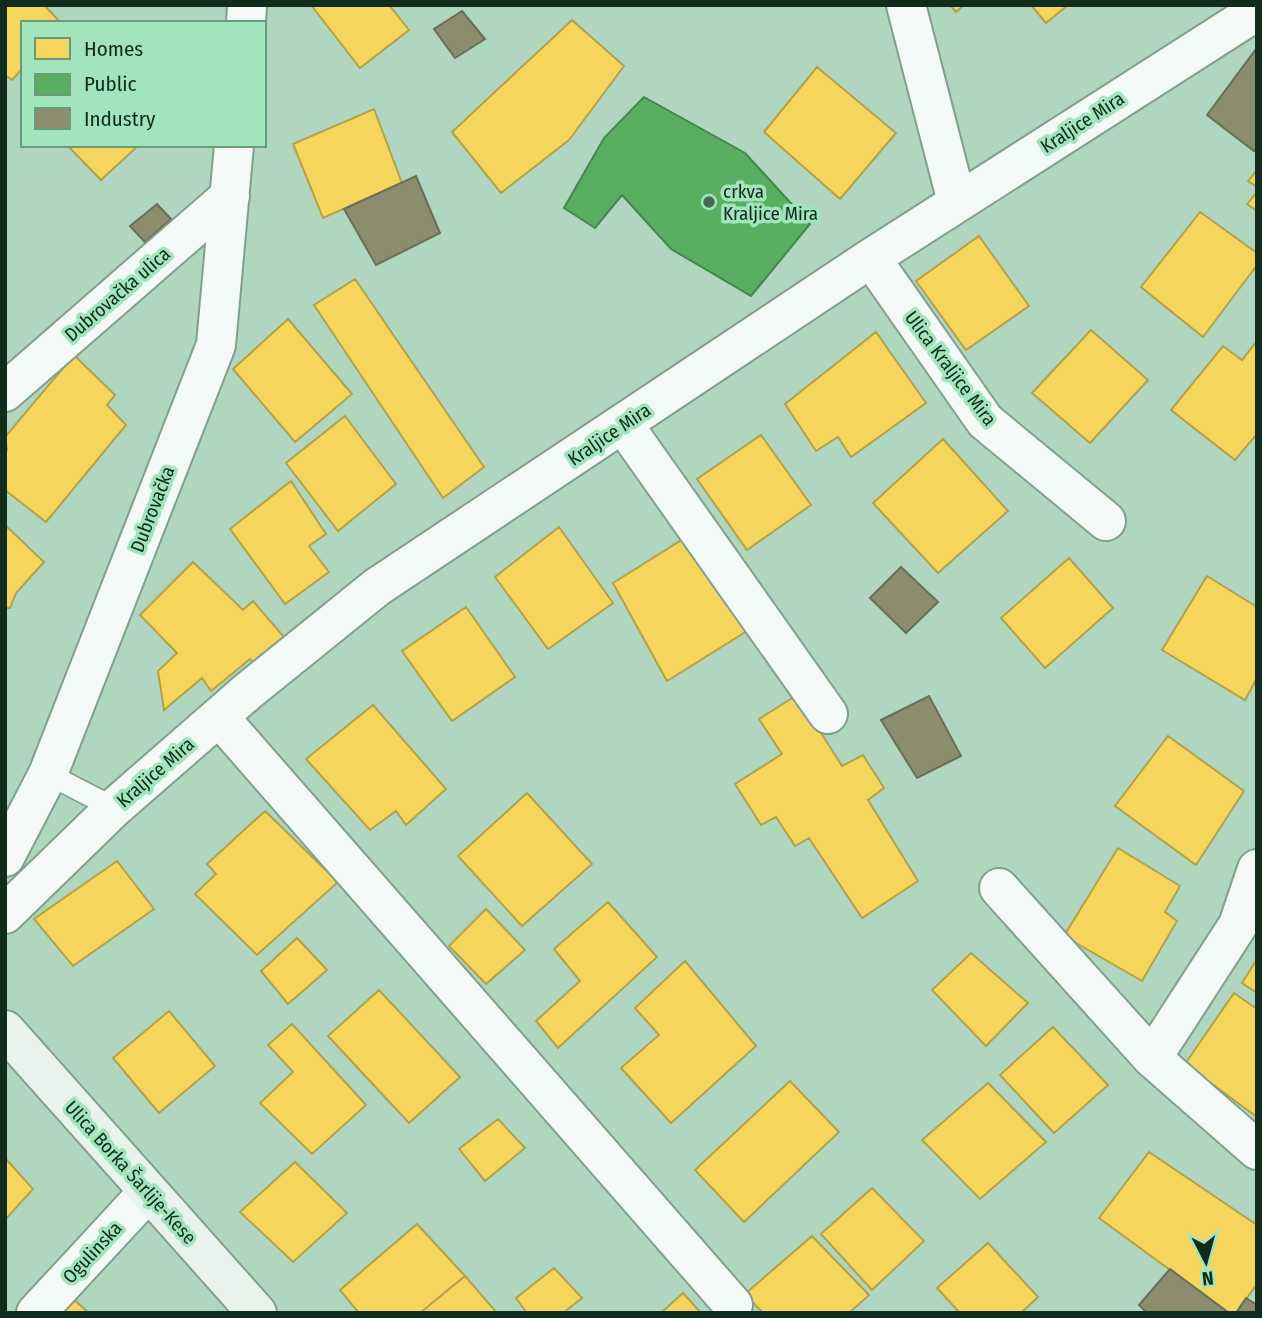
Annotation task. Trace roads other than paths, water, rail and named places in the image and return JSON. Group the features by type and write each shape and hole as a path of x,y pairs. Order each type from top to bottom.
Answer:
{"street":[{"path":"906,5 957,202"},
{"name":"Kraljice Mira","path":"5,914 114,808 219,716 377,587 871,258 1257,11"},
{"name":"Dubrovačka","path":"5,857 48,774 216,345 234,147"},
{"name":"Dubrovačka ulica","path":"5,392 230,196"},
{"name":"Ulica Kraljice Mira","path":"871,258 985,421 1106,521"},
{"path":"623,424 828,714"},
{"path":"219,716 733,1305"},
{"path":"1152,1058 1238,925 1257,869"},
{"path":"999,888 1152,1058 1257,1150"},
{"name":"Ulica Borka Šarlije-Kese","path":"5,1030 257,1313"},
{"name":"Ogulinska","path":"36,1313 148,1192"}],"lane":[{"path":"48,774 114,808"}],"place":[{"name":"crkva Kraljice Mira","path":"709,202"}]}
